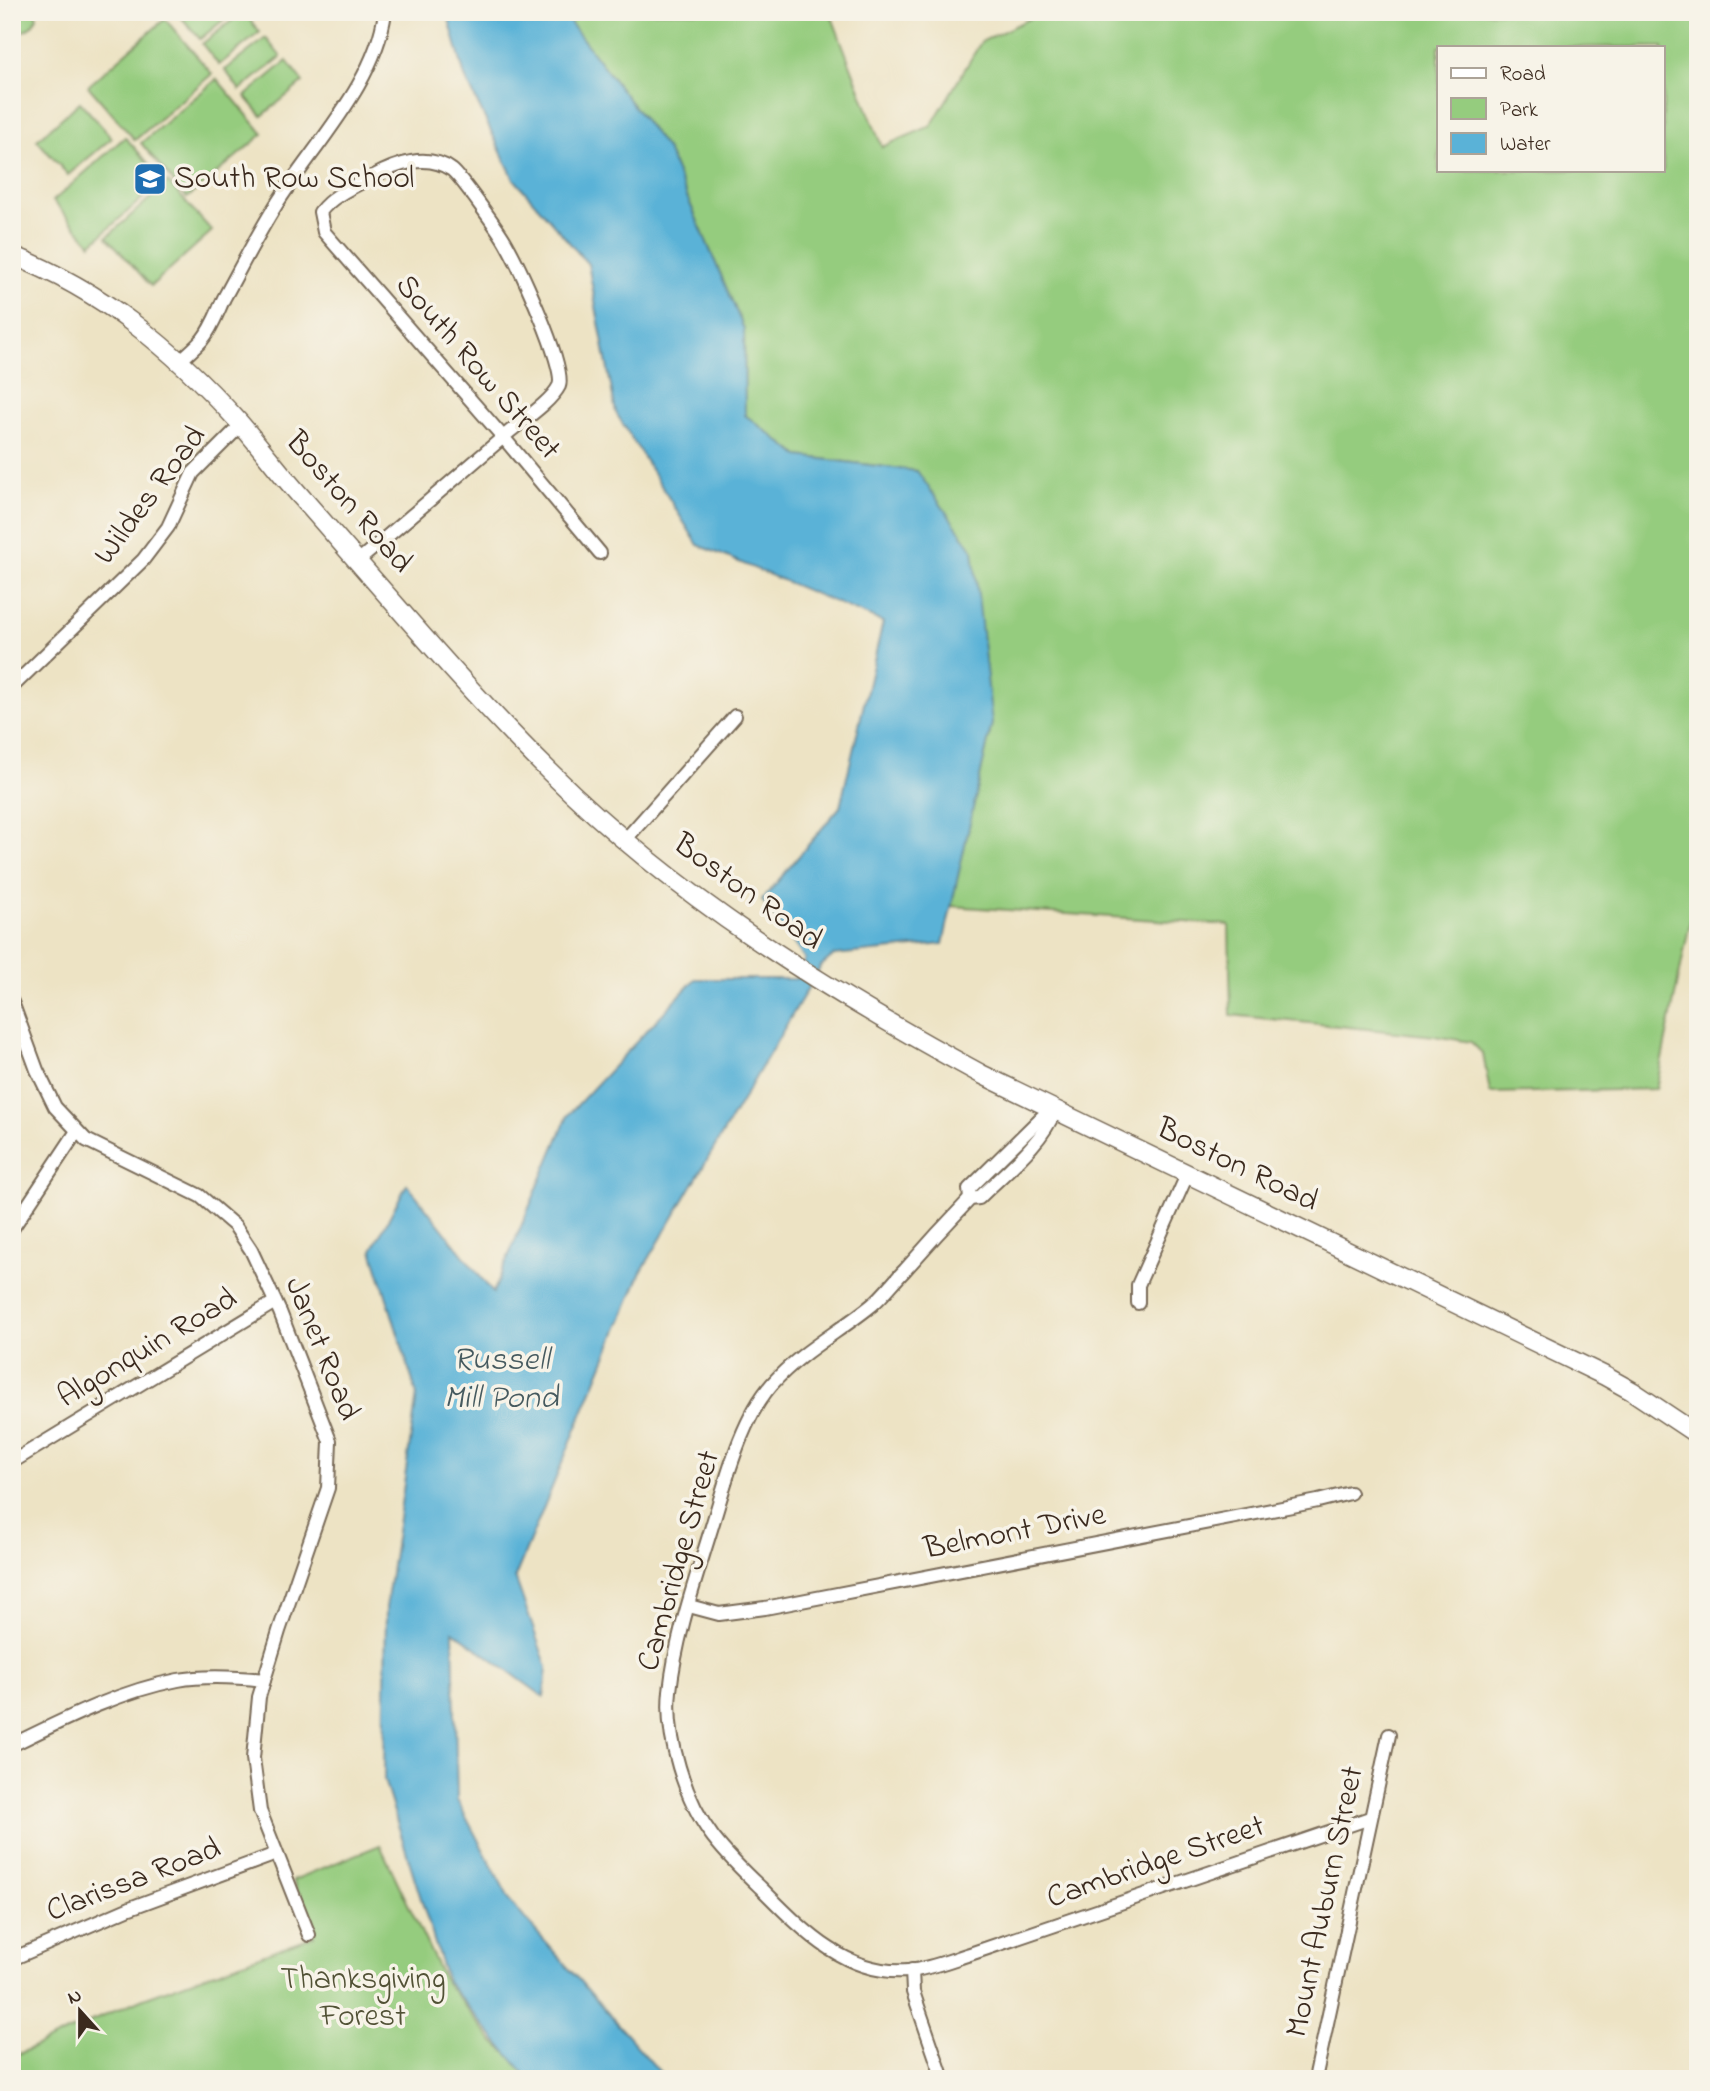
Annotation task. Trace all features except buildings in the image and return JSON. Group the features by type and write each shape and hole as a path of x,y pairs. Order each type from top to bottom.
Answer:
{"main road":[{"name":"Boston Road","path":"12,255 99,298 128,317 178,362 241,425 358,561 551,774 625,840 712,910 895,1027 981,1074 1600,1374 1632,1391 1698,1435"}],"street":[{"path":"178,362 202,341 247,253 276,204 343,109 375,49 384,25 385,12"},
{"name":"South Row Street","path":"503,437 560,385 560,373 543,321 506,242 453,171 437,163 412,161 394,165 328,201 321,215 324,232 600,553"},
{"name":"Wildes Road","path":"12,687 143,560 168,527 193,473 241,425"},
{"path":"358,561 503,437"},
{"path":"625,840 734,716"},
{"name":"Janet Road","path":"12,1002 37,1070 55,1107 77,1131 86,1140 200,1196 235,1226 251,1250 275,1302 330,1441 328,1488 259,1697 253,1758 260,1811 309,1935"},
{"name":"Cambridge Street","path":"1055,1110 1050,1125 979,1198 970,1199 874,1303 792,1364 770,1386 748,1422 724,1486 689,1606 670,1693 672,1733 680,1771 693,1803 713,1836 799,1926 835,1953 869,1967 912,1969 970,1955 1370,1818"},
{"path":"12,1229 77,1131"},
{"path":"1138,1303 1138,1285 1187,1175"},
{"name":"Algonquin Road","path":"12,1462 275,1302"},
{"name":"Belmont Drive","path":"689,1606 719,1614 765,1608 1350,1493"},
{"path":"12,1745 71,1716 135,1690 180,1679 233,1677 264,1680"},
{"name":"Mount Auburn Street","path":"1315,2079 1389,1735"},
{"name":"Clarissa Road","path":"12,1959 130,1908 276,1854"},
{"path":"912,1969 913,1992 943,2079"}],"green space":[{"path":"12,12 35,12 37,17 28,29 12,33"},
{"path":"189,12 233,12 200,39 182,18"},
{"path":"243,12 260,32 219,65 202,44"},
{"path":"562,12 830,12 882,147 931,126 981,42 1043,12 1698,12 1698,883 1656,1089 1490,1093 1483,1054 1471,1042 1231,1015 1229,925 951,906 992,723 917,471 799,456 745,415 744,329 667,150"},
{"path":"165,19 212,74 135,140 88,86"},
{"path":"266,38 281,57 240,90 225,70"},
{"path":"287,61 303,82 262,116 245,96"},
{"path":"217,79 263,134 187,198 141,143"},
{"path":"80,102 112,138 68,175 37,140"},
{"path":"125,137 163,180 91,244 53,201"},
{"path":"168,182 212,231 151,286 107,237"},
{"name":"Thanksgiving Forest","path":"380,1845 444,1980 492,2040 536,2079 12,2079 12,2057 141,1999 314,1936 293,1880"}],"water":[{"name":"Russell Mill Pond","path":"447,12 562,12 667,150 744,329 745,415 799,456 917,471 973,550 992,723 943,944 834,955 821,966 640,1274 515,1577 547,1667 544,1697 453,1631 457,1800 512,1904 666,2079 529,2079 447,1982 384,1780 386,1607 417,1395 372,1250 407,1184 493,1293 568,1115 695,979 796,979 805,959 762,900 840,807 883,622 698,545 616,413 588,264 514,179 465,77"}],"place":[{"name":"South Row School","path":"150,179"}]}
